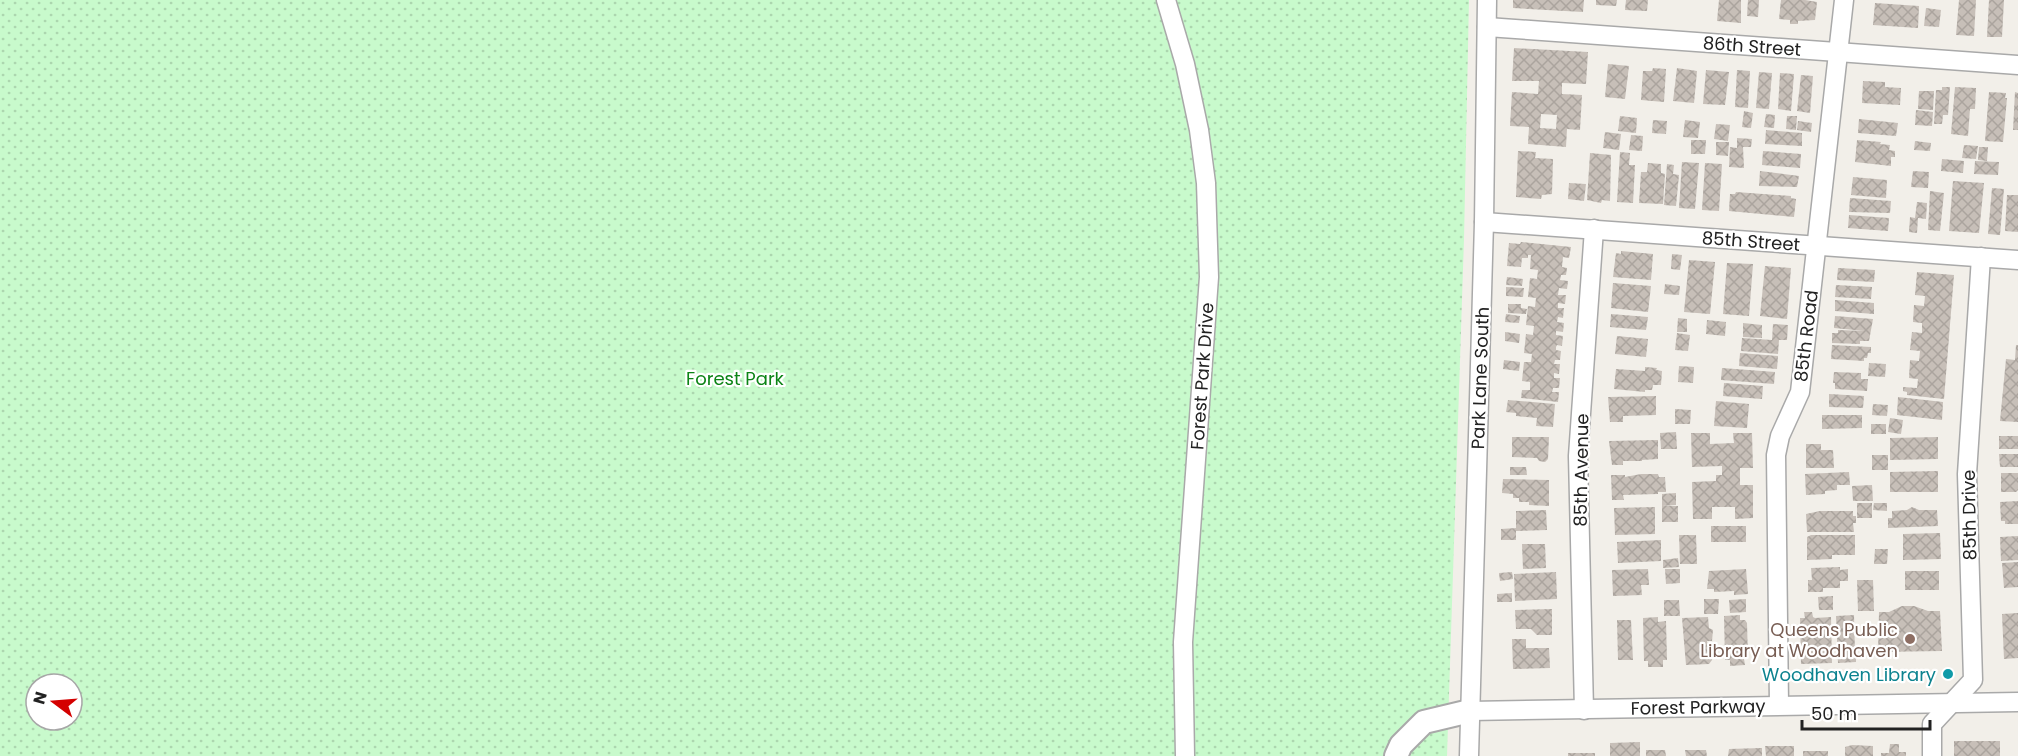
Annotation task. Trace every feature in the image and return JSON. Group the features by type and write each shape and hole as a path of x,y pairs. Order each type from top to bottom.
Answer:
{"street":[{"name":"Forest Park Drive","path":"1166,0 1185,64 1199,130 1206,183 1209,277 1183,642 1185,756"},
{"name":"Park Lane South","path":"1469,756 1484,222 1487,0"},
{"name":"85th Road","path":"1779,705 1776,455 1780,436 1800,392 1844,0"},
{"name":"86th Street","path":"1487,27 2018,65"},
{"name":"85th Street","path":"1484,222 2018,260"},
{"name":"85th Avenue","path":"1584,710 1578,456 1594,230"},
{"name":"85th Drive","path":"1932,756 1932,724 1973,680 1967,474 1981,257"},
{"name":"Forest Parkway","path":"1396,756 1401,745 1424,722 1470,711 2018,702"}],"green space":[{"name":"Forest Park","path":"0,0 1469,0 1464,239 1447,756 0,756"}],"building":[{"path":"1513,0 1584,0 1583,12 1513,8"},
{"path":"1596,0 1617,0 1616,6 1596,5"},
{"path":"1626,0 1648,0 1647,11 1625,10"},
{"path":"1719,0 1741,0 1741,23 1717,21"},
{"path":"1748,0 1759,0 1758,17 1747,16"},
{"path":"1781,0 1817,2 1815,20 1790,24 1790,20 1779,19"},
{"path":"1959,0 1976,0 1974,36 1956,35"},
{"path":"1989,0 2004,0 2002,37 1987,37"},
{"path":"1875,3 1919,6 1918,28 1873,25"},
{"path":"1926,8 1941,10 1939,27 1924,26"},
{"path":"1514,48 1588,52 1586,84 1562,83 1562,94 1582,95 1580,130 1567,129 1566,147 1528,144 1529,127 1510,126 1512,92 1538,94 1539,81 1512,81","holes":["1541,114 1557,115 1556,129 1540,128"]},
{"path":"1608,64 1629,66 1625,99 1605,97"},
{"path":"1653,68 1666,69 1664,102 1641,100 1643,71 1652,71"},
{"path":"1677,68 1697,71 1694,103 1673,101"},
{"path":"1706,70 1729,72 1725,105 1703,104"},
{"path":"1737,70 1750,71 1748,108 1735,107"},
{"path":"1759,72 1772,73 1769,109 1756,108"},
{"path":"1780,73 1794,74 1791,111 1778,109"},
{"path":"1801,75 1813,76 1810,113 1797,111"},
{"path":"1863,81 1885,82 1885,87 1901,88 1900,105 1862,103"},
{"path":"1942,87 1950,87 1948,115 1943,115 1942,124 1934,124 1936,90 1942,90"},
{"path":"1955,87 1976,88 1975,109 1970,109 1968,136 1951,134"},
{"path":"1919,91 1934,91 1933,110 1918,109"},
{"path":"1989,92 2006,93 2003,142 1985,141"},
{"path":"2015,92 2018,93 2018,130 2013,130"},
{"path":"1916,110 1933,112 1932,126 1915,125"},
{"path":"1744,111 1753,113 1751,128 1742,127"},
{"path":"1766,114 1775,115 1774,128 1764,127"},
{"path":"1620,116 1637,118 1636,133 1618,131"},
{"path":"1787,116 1797,116 1796,130 1786,129"},
{"path":"1859,119 1898,123 1896,136 1858,133"},
{"path":"1653,120 1667,121 1666,134 1652,133"},
{"path":"1685,120 1700,122 1698,138 1683,137"},
{"path":"1798,121 1812,123 1811,132 1797,130"},
{"path":"1716,124 1730,125 1728,141 1714,139"},
{"path":"1766,130 1802,133 1802,146 1765,144"},
{"path":"1605,132 1621,134 1619,150 1603,148"},
{"path":"1631,135 1643,136 1642,151 1629,150"},
{"path":"1737,138 1752,139 1751,147 1743,147 1744,168 1729,167 1730,147 1737,148"},
{"path":"1691,140 1706,140 1705,154 1691,154"},
{"path":"1857,140 1890,145 1889,150 1895,151 1895,157 1891,157 1891,166 1855,162"},
{"path":"1915,141 1931,143 1930,151 1914,150"},
{"path":"1716,142 1729,142 1728,156 1716,155"},
{"path":"1964,145 1978,146 1976,159 1962,158"},
{"path":"1979,147 1988,147 1987,161 1978,160"},
{"path":"1518,151 1536,152 1535,158 1553,159 1552,194 1542,195 1541,199 1516,197"},
{"path":"1763,151 1801,154 1800,168 1762,165"},
{"path":"1620,152 1630,153 1629,165 1635,165 1633,203 1617,202"},
{"path":"1590,153 1611,155 1610,201 1602,200 1601,203 1587,200"},
{"path":"1942,159 1964,161 1963,173 1941,171"},
{"path":"1975,161 1999,162 1998,175 1974,174"},
{"path":"1682,162 1699,163 1695,209 1679,208"},
{"path":"1648,163 1661,164 1661,173 1665,174 1663,204 1639,203 1641,172 1647,172"},
{"path":"1705,163 1722,164 1719,211 1702,210"},
{"path":"1667,164 1674,165 1673,174 1679,175 1676,206 1664,205"},
{"path":"1760,171 1799,176 1797,187 1759,186"},
{"path":"1913,171 1929,172 1928,188 1911,187"},
{"path":"1853,177 1887,180 1886,198 1851,195"},
{"path":"1953,181 1984,183 1979,233 1949,231"},
{"path":"1569,183 1586,184 1584,201 1568,199"},
{"path":"1992,188 2004,189 2000,235 1988,234"},
{"path":"1930,191 1944,193 1940,231 1928,230"},
{"path":"1736,192 1791,196 1796,199 1794,217 1729,211 1730,194"},
{"path":"2007,195 2018,195 2018,232 2005,231"},
{"path":"1850,198 1891,201 1890,213 1849,212"},
{"path":"1917,202 1927,203 1926,219 1918,218 1917,233 1909,232 1910,217 1915,218"},
{"path":"1849,215 1889,218 1888,231 1848,228"},
{"path":"1521,242 1571,247 1569,258 1563,257 1562,267 1567,268 1566,275 1561,275 1560,280 1568,281 1567,289 1559,288 1558,295 1566,295 1565,304 1558,303 1558,308 1564,308 1563,318 1558,317 1557,322 1564,323 1563,332 1556,331 1556,335 1563,336 1562,346 1557,345 1556,347 1556,350 1561,351 1560,360 1555,360 1554,364 1560,364 1559,374 1554,373 1554,378 1560,378 1559,388 1553,388 1552,392 1559,392 1558,402 1521,398 1522,390 1530,390 1530,382 1522,381 1524,362 1531,362 1532,354 1524,353 1526,334 1533,335 1534,326 1526,325 1528,306 1535,307 1536,298 1528,297 1530,278 1537,279 1538,270 1530,269 1531,255 1528,255 1528,258 1522,258 1521,267 1507,266 1509,243 1520,244"},
{"path":"1621,251 1653,254 1651,280 1613,277 1616,253 1621,254"},
{"path":"1672,254 1682,255 1680,270 1671,269"},
{"path":"1689,260 1715,262 1710,314 1684,312"},
{"path":"1727,263 1753,264 1749,316 1723,314"},
{"path":"1765,266 1791,268 1787,319 1760,316"},
{"path":"1838,268 1875,270 1874,282 1837,280"},
{"path":"1917,272 1954,275 1944,399 1907,395 1907,392 1903,391 1903,387 1917,388 1918,379 1909,378 1910,360 1919,361 1920,351 1910,350 1912,332 1922,333 1922,323 1913,322 1914,305 1924,306 1925,296 1915,295"},
{"path":"1507,277 1523,279 1522,286 1506,285"},
{"path":"1613,283 1651,286 1648,312 1611,308"},
{"path":"1665,284 1680,286 1679,295 1664,294"},
{"path":"1836,285 1872,287 1871,299 1835,297"},
{"path":"1506,287 1524,288 1523,297 1506,296"},
{"path":"1835,300 1874,303 1874,314 1835,311"},
{"path":"1508,304 1521,304 1521,308 1527,309 1526,314 1508,313"},
{"path":"1506,314 1520,316 1519,323 1505,322"},
{"path":"1611,314 1648,317 1646,330 1610,327"},
{"path":"1835,316 1873,319 1869,341 1860,341 1860,344 1832,343 1832,333 1838,333 1838,330 1865,331 1834,328"},
{"path":"1678,318 1687,319 1687,332 1677,332"},
{"path":"1707,320 1726,322 1725,336 1706,334"},
{"path":"1743,323 1762,325 1762,338 1743,337"},
{"path":"1773,324 1788,325 1787,340 1779,340 1778,354 1741,351 1742,338 1772,340"},
{"path":"1505,332 1520,334 1519,343 1505,341"},
{"path":"1677,333 1690,335 1688,351 1675,350"},
{"path":"1617,336 1648,339 1646,357 1615,354"},
{"path":"1832,345 1871,347 1871,353 1868,353 1864,361 1831,359"},
{"path":"2016,345 2018,345 2018,422 2000,421 2006,359 2015,360"},
{"path":"1740,353 1778,356 1777,369 1739,366"},
{"path":"1504,360 1520,362 1519,371 1503,369"},
{"path":"1869,363 1886,364 1885,377 1868,376"},
{"path":"1679,366 1694,367 1693,383 1678,382"},
{"path":"1645,367 1662,371 1661,385 1653,385 1652,390 1645,390 1645,392 1614,389 1616,369 1645,371"},
{"path":"1722,368 1775,372 1774,384 1721,380"},
{"path":"1834,372 1861,373 1861,379 1868,379 1867,391 1835,389"},
{"path":"1724,383 1763,386 1762,399 1723,396"},
{"path":"1829,394 1864,396 1863,408 1829,407"},
{"path":"1656,396 1656,415 1623,416 1623,422 1610,422 1608,397"},
{"path":"1898,397 1943,402 1942,420 1897,415"},
{"path":"1508,400 1555,404 1553,427 1536,426 1537,418 1516,416 1516,413 1506,412"},
{"path":"1716,401 1749,404 1747,428 1714,426"},
{"path":"1873,404 1888,405 1887,416 1872,415"},
{"path":"1675,409 1691,410 1690,424 1675,424"},
{"path":"1822,415 1862,415 1862,428 1822,429"},
{"path":"1890,418 1903,420 1901,434 1888,432"},
{"path":"1871,424 1886,424 1886,434 1871,434"},
{"path":"1676,432 1677,449 1661,449 1660,433"},
{"path":"1691,433 1710,433 1710,444 1734,443 1733,433 1752,433 1753,468 1740,468 1740,485 1753,485 1753,518 1735,519 1735,507 1712,507 1712,519 1693,519 1692,482 1716,481 1716,475 1722,475 1722,466 1692,467"},
{"path":"1999,436 2018,436 2018,449 1999,449"},
{"path":"1512,437 1549,437 1548,459 1545,462 1537,458 1512,457"},
{"path":"1938,437 1938,459 1890,460 1890,438"},
{"path":"1658,440 1658,459 1623,461 1623,465 1612,465 1609,441"},
{"path":"1806,444 1821,444 1821,450 1833,450 1834,468 1806,468"},
{"path":"1999,454 2018,454 2018,467 2000,467"},
{"path":"1872,455 1888,455 1888,470 1872,470"},
{"path":"1510,467 1526,467 1527,475 1510,475"},
{"path":"1938,471 1938,492 1890,492 1890,472"},
{"path":"1849,472 1850,485 1837,485 1837,490 1825,491 1825,494 1806,495 1805,474"},
{"path":"2001,473 2018,473 2016,492 2001,492"},
{"path":"1658,474 1659,477 1665,477 1666,492 1623,495 1624,500 1612,500 1611,475 1625,475 1625,477"},
{"path":"1503,479 1549,480 1549,506 1529,505 1529,502 1519,502 1519,498 1513,498 1513,494 1502,493"},
{"path":"1872,485 1873,501 1853,501 1852,486"},
{"path":"1676,493 1676,505 1662,506 1662,494"},
{"path":"2018,501 2018,524 2005,524 2005,521 2001,521 2000,502"},
{"path":"1857,503 1872,503 1872,518 1857,518"},
{"path":"1874,503 1887,503 1887,511 1873,510"},
{"path":"1662,506 1678,506 1678,522 1662,522"},
{"path":"1655,507 1655,534 1615,535 1614,508"},
{"path":"1912,507 1919,510 1937,510 1938,526 1888,528 1888,518 1892,518 1892,511 1907,510"},
{"path":"1546,510 1547,530 1516,531 1516,540 1501,540 1501,529 1516,528 1516,511"},
{"path":"1820,511 1853,511 1853,516 1856,516 1856,523 1853,523 1854,532 1807,532 1806,514"},
{"path":"1711,526 1746,526 1746,542 1711,542"},
{"path":"1940,533 1941,559 1903,560 1903,534"},
{"path":"1679,535 1696,535 1697,564 1680,564"},
{"path":"1811,535 1855,535 1855,555 1832,555 1832,559 1807,560 1807,537"},
{"path":"2018,536 2018,560 2001,561 2000,537"},
{"path":"1661,540 1661,561 1618,563 1617,542"},
{"path":"1522,544 1545,544 1546,568 1523,569"},
{"path":"1875,549 1888,549 1887,564 1874,564"},
{"path":"1678,558 1679,567 1663,568 1663,560"},
{"path":"2018,562 2018,587 2004,588 2002,563"},
{"path":"1840,567 1840,570 1848,569 1848,581 1840,581 1840,588 1823,588 1823,592 1808,592 1808,580 1812,580 1811,568"},
{"path":"1648,569 1649,585 1641,585 1642,595 1613,596 1612,570"},
{"path":"1665,569 1680,569 1680,583 1666,584"},
{"path":"1746,569 1748,594 1734,595 1734,591 1714,592 1714,589 1707,589 1709,571"},
{"path":"1905,571 1939,571 1939,590 1905,590"},
{"path":"1512,572 1513,579 1500,581 1499,573"},
{"path":"1556,572 1557,599 1515,601 1514,574"},
{"path":"1857,580 1873,580 1874,611 1858,611"},
{"path":"1512,593 1512,602 1497,602 1497,594"},
{"path":"1833,596 1833,610 1819,610 1818,597"},
{"path":"1704,599 1719,599 1718,614 1704,614"},
{"path":"1746,599 1746,612 1730,613 1729,600"},
{"path":"1664,600 1679,600 1680,616 1664,616"},
{"name":"Queens Public Library at Woodhaven","path":"1902,606 1940,611 1942,651 1878,652 1879,612 1889,612"},
{"path":"1552,609 1552,635 1537,635 1531,629 1516,629 1515,610"},
{"path":"1804,612 1812,612 1815,618 1831,617 1832,663 1801,664 1800,618 1805,618"},
{"path":"2018,613 2018,658 2004,659 2002,614"},
{"path":"1740,615 1740,620 1745,620 1747,623 1748,659 1744,659 1745,665 1730,666 1730,660 1725,660 1724,616"},
{"path":"1854,615 1855,654 1858,653 1859,659 1856,659 1856,662 1838,663 1836,616"},
{"path":"1658,617 1658,622 1666,621 1667,660 1663,660 1663,667 1648,667 1648,661 1644,661 1643,618"},
{"path":"1708,617 1709,628 1713,630 1712,641 1707,641 1708,649 1712,651 1712,660 1709,664 1686,665 1682,618"},
{"path":"1617,620 1631,620 1633,660 1618,660"},
{"path":"1512,639 1526,639 1526,648 1549,648 1550,668 1513,669"},
{"path":"1954,741 2000,741 2000,756 1954,756"},
{"path":"1640,742 1640,756 1610,756 1610,743"},
{"path":"1890,744 1899,744 1899,752 1906,752 1906,756 1881,756 1881,753 1889,753"},
{"path":"1765,746 1794,746 1794,756 1766,756"},
{"path":"1873,746 1873,756 1845,756 1845,747"},
{"path":"1762,748 1762,756 1728,756 1729,749"},
{"path":"1646,750 1665,750 1666,756 1646,756"},
{"path":"1685,750 1706,750 1707,756 1686,756"},
{"path":"1803,751 1828,751 1828,756 1803,756"},
{"path":"1568,753 1595,753 1595,756 1568,756"}],"place":[{"name":"Queens Public Library at Woodhaven","path":"1910,639"},
{"name":"Woodhaven Library","path":"1948,674"}]}
